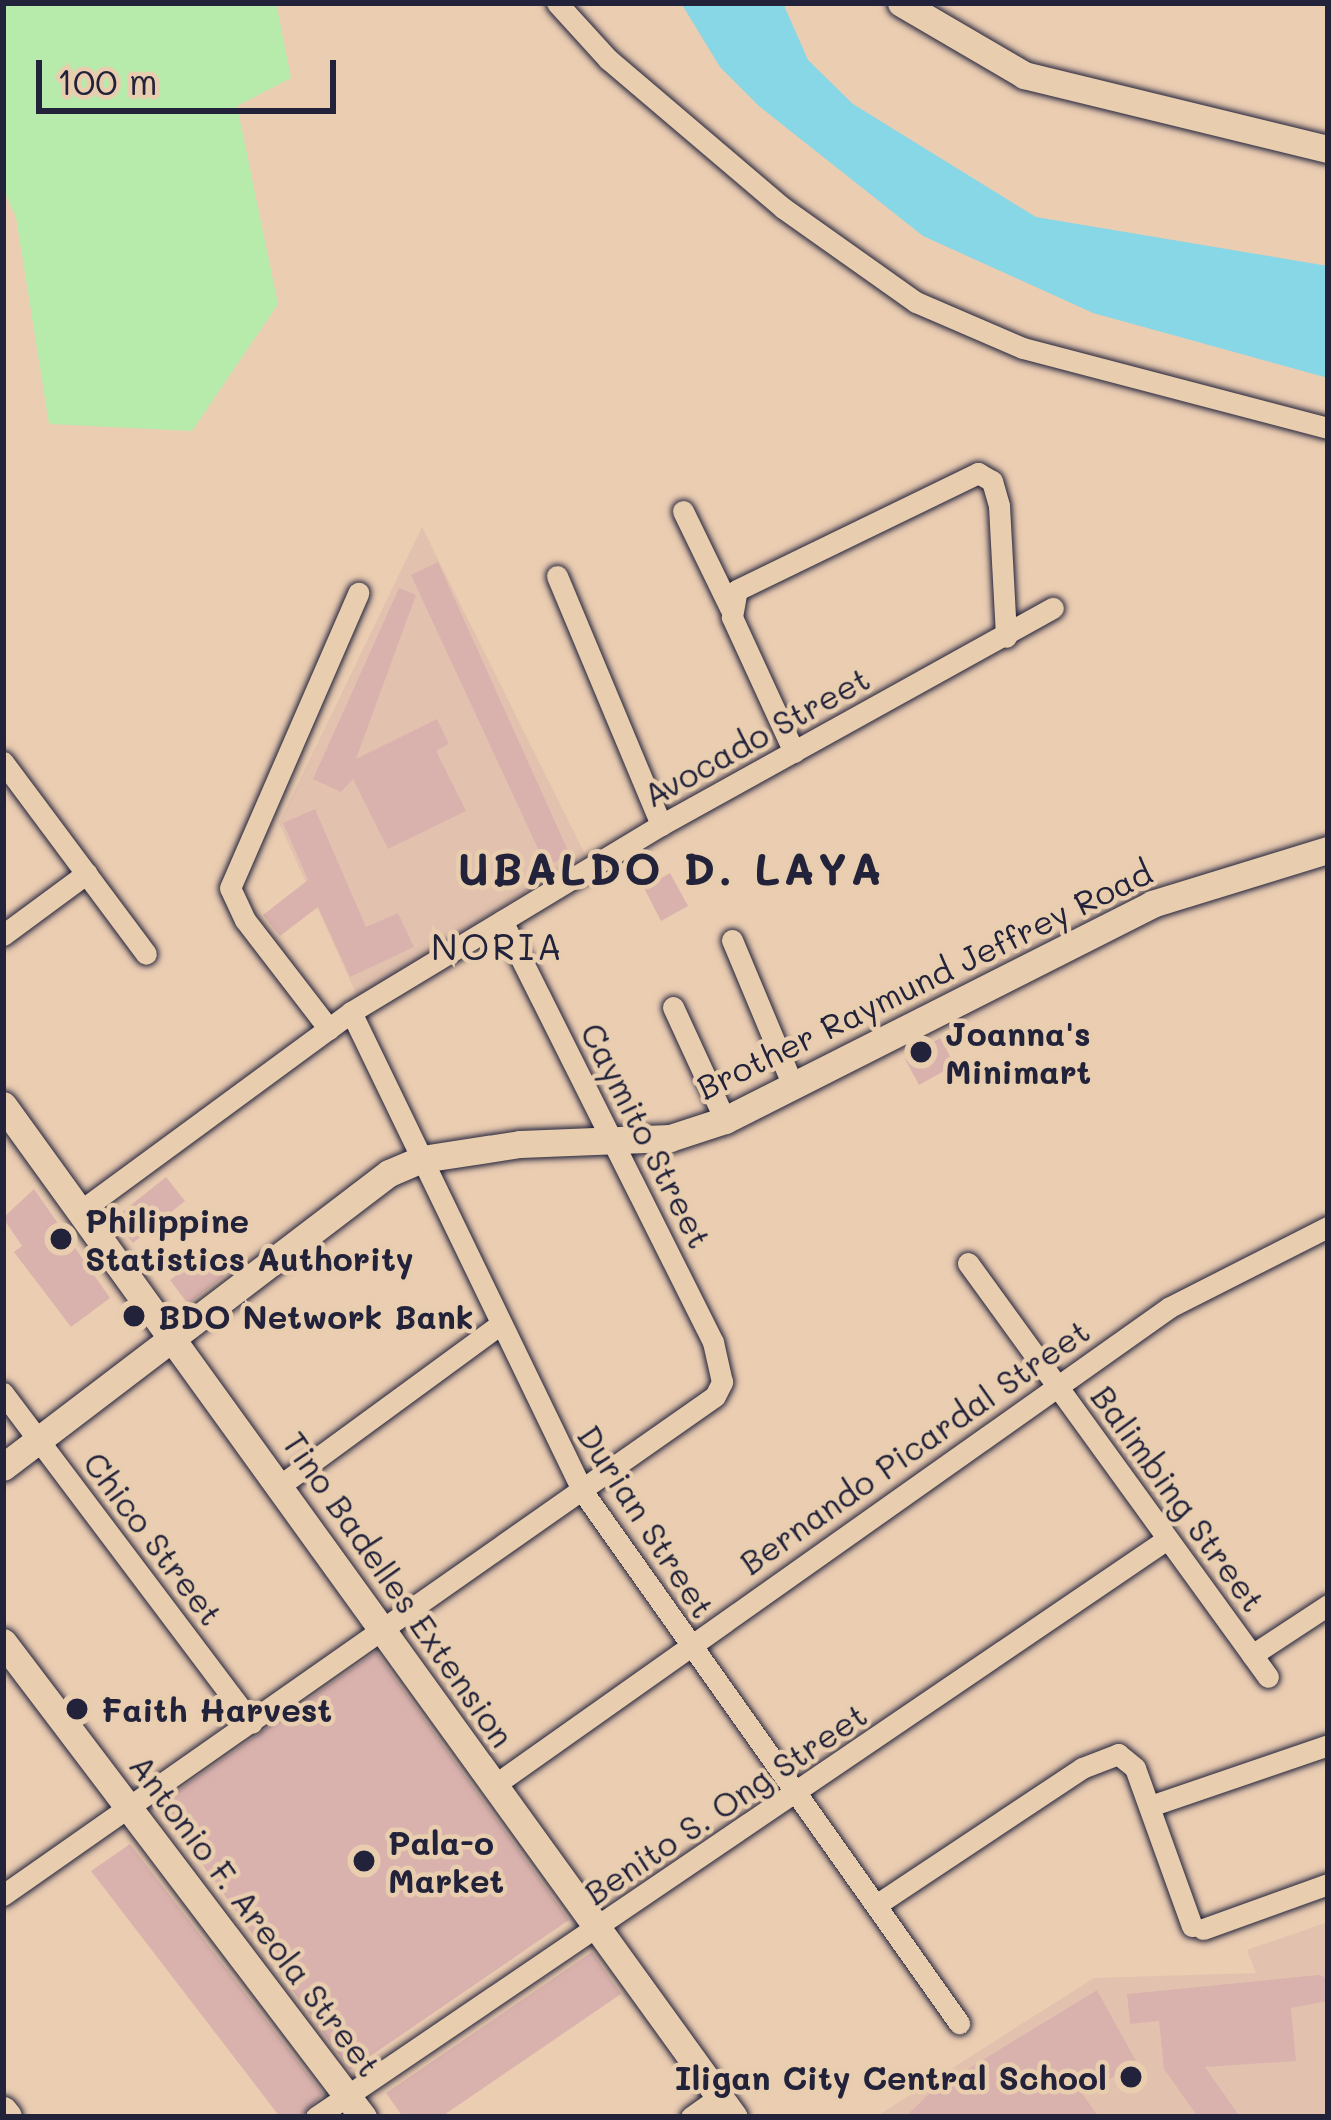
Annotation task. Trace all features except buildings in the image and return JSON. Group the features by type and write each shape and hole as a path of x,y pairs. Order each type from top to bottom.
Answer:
{"street":[{"path":"557,3 608,59 783,208 916,302 1023,348 1328,428"},
{"path":"901,3 1024,75 1328,149"},
{"path":"730,608 737,590 978,473 992,481 999,506 1006,637"},
{"path":"683,511 794,752"},
{"path":"557,575 662,826"},
{"path":"329,1029 245,920 230,888 358,593"},
{"name":"Avocado Street","path":"79,1212 351,1012 662,826 1053,608"},
{"path":"3,762 146,954"},
{"name":"Brother Raymund Jeffrey Road","path":"3,1467 176,1339 335,1209 422,1159 670,1138 725,1120 1152,904 1328,850"},
{"path":"3,935 87,873"},
{"name":"Caymito Street","path":"502,921 713,1342 722,1382 704,1408 584,1492"},
{"path":"732,940 794,1088"},
{"path":"674,1007 725,1120"},
{"name":"Durian Street","path":"351,1012 584,1492 689,1646 879,1903 959,2023"},
{"name":"Tino Badelles Extension","path":"4,1110 282,1484 383,1632 727,2107"},
{"name":"Bernando Picardal Street","path":"493,1786 1056,1384 1226,1271 1328,1227"},
{"name":"Balimbing Street","path":"968,1264 1268,1677"},
{"path":"282,1484 499,1325"},
{"name":"Chico Street","path":"3,1393 252,1723"},
{"path":"4,1891 584,1492"},
{"name":"Benito S. Ong Street","path":"316,2117 356,2107 597,1929 1167,1539"},
{"name":"Balimbing Street","path":"1252,1655 1328,1606"},
{"name":"Antonio F. Areola Street","path":"3,1642 356,2107"},
{"path":"1159,1803 1328,1745"},
{"path":"879,1903 1082,1768 1118,1754 1135,1768 1197,1928 1328,1884"},
{"path":"692,2117 727,2107"}],"shaded area":[{"path":"422,527 585,854 358,998 279,823"},
{"name":"Iligan City Central School","path":"1328,1922 1328,2117 880,2114 1094,1978 1256,1973 1247,1950"}],"green space":[{"path":"3,3 276,3 291,78 237,106 278,304 192,431 49,424 16,217 3,188"}],"water":[{"path":"681,3 783,3 808,60 853,104 1036,217 1328,266 1328,378 1093,313 923,236 759,106 720,67"}],"place":[{"name":"Joanna's Minimart","path":"921,1052"},
{"name":"Philippine Statistics Authority","path":"61,1239"},
{"name":"BDO Network Bank","path":"134,1316"},
{"name":"Faith Harvest","path":"77,1709"},
{"name":"Pala-o Market","path":"364,1861"},
{"name":"Iligan City Central School","path":"1131,2077"}],"district":[{"name":"UBALDO D. LAYA","path":"671,868"},
{"name":"NORIA","path":"498,946"}]}
